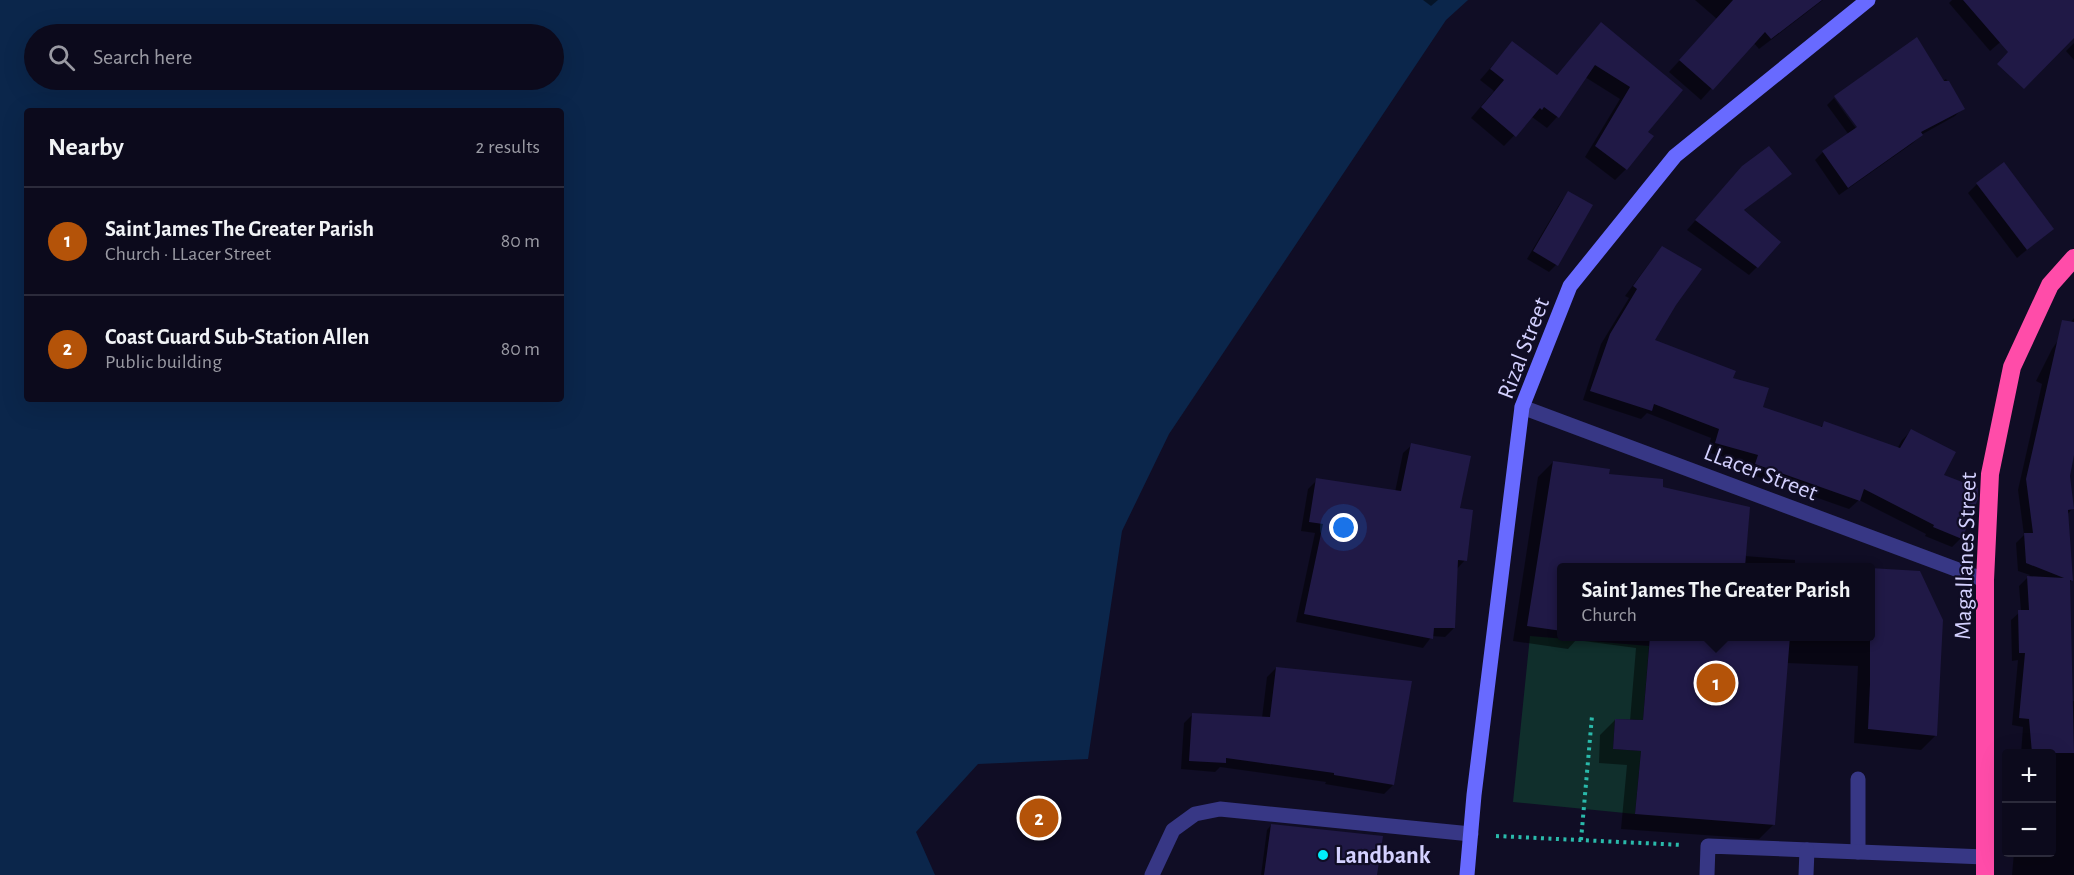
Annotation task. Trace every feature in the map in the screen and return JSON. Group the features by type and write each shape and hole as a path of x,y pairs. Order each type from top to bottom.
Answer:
{"highway":[{"name":"Magallanes Street","path":"1985,866 1985,580 1990,474 2012,367 2050,285 2074,258"}],"street":[{"name":"Rizal Street","path":"1467,875 1522,407 1570,286 1675,156 1868,0"},
{"name":"LLacer Street","path":"1522,407 1985,580"},
{"path":"1858,779 1858,852"},
{"path":"1152,875 1173,830 1195,814 1220,809 1471,834"},
{"path":"1707,875 1708,846 1858,852 1985,866"},
{"path":"1806,875 1807,850"}],"path":[{"path":"1581,840 1592,716"},
{"path":"1471,834 1708,846"}],"green space":[{"path":"1530,636 1557,638 1557,641 1649,646 1643,720 1615,719 1613,749 1641,751 1635,814 1513,802"}],"water":[{"path":"0,0 1468,0 1446,20 1169,434 1122,531 1088,759 978,764 916,832 935,875 0,875"}],"building":[{"path":"1733,0 1822,0 1771,39 1765,32 1713,90 1679,60"},
{"path":"1963,0 2074,0 2074,38 2024,89 1997,64 2008,52"},
{"path":"1601,22 1683,90 1648,132 1654,136 1627,170 1595,146 1630,87 1595,65 1559,118 1544,107 1542,110 1540,108 1516,137 1481,107 1504,80 1490,69 1512,41 1557,75"},
{"path":"1917,37 1944,81 1949,81 1965,109 1921,132 1923,135 1848,188 1822,151 1857,127 1834,96"},
{"path":"1769,146 1792,174 1744,210 1781,242 1758,268 1695,220 1742,166"},
{"path":"2004,162 2054,229 2027,250 1976,183"},
{"path":"1568,191 1593,205 1558,266 1533,251"},
{"path":"1662,246 1702,269 1676,305 1655,340 1736,371 1733,378 1769,388 1763,407 1822,427 1824,421 1900,448 1911,429 1956,452 1944,475 1978,488 1978,499 1962,539 1933,527 1934,525 1864,489 1860,501 1755,464 1758,455 1715,443 1719,429 1654,404 1652,411 1590,391 1610,334 1637,289 1633,286"},
{"path":"2062,320 2074,322 2074,455 2070,476 2074,509 2068,510 2073,581 2070,580 2074,753 2056,753 2056,749 2032,749 2029,719 2019,718 2025,653 2019,653 2018,610 2029,610 2027,576 2064,578 2026,563 2024,533 2033,533 2026,479"},
{"path":"1411,443 1471,456 1460,508 1473,510 1467,561 1458,560 1455,628 1434,628 1433,639 1304,614 1323,524 1309,522 1316,478 1401,491"},
{"path":"1553,461 1610,469 1609,474 1663,479 1663,487 1750,507 1745,563 1557,563 1557,630 1527,626"},
{"path":"1875,568 1920,571 1943,620 1937,736 1868,729 1870,641 1875,641"},
{"path":"1650,641 1790,641 1775,825 1635,814 1641,751 1613,749 1615,719 1643,720"},
{"path":"1276,667 1412,681 1394,785 1334,775 1334,773 1226,758 1226,763 1189,761 1192,713 1270,717"},
{"name":"Landbank","path":"1271,824 1383,836 1377,875 1264,875"}],"place":[{"name":"Saint James The Greater Parish","path":"1716,683"},
{"name":"Coast Guard Sub-Station Allen","path":"1039,818"},
{"name":"Landbank","path":"1323,855"}]}
